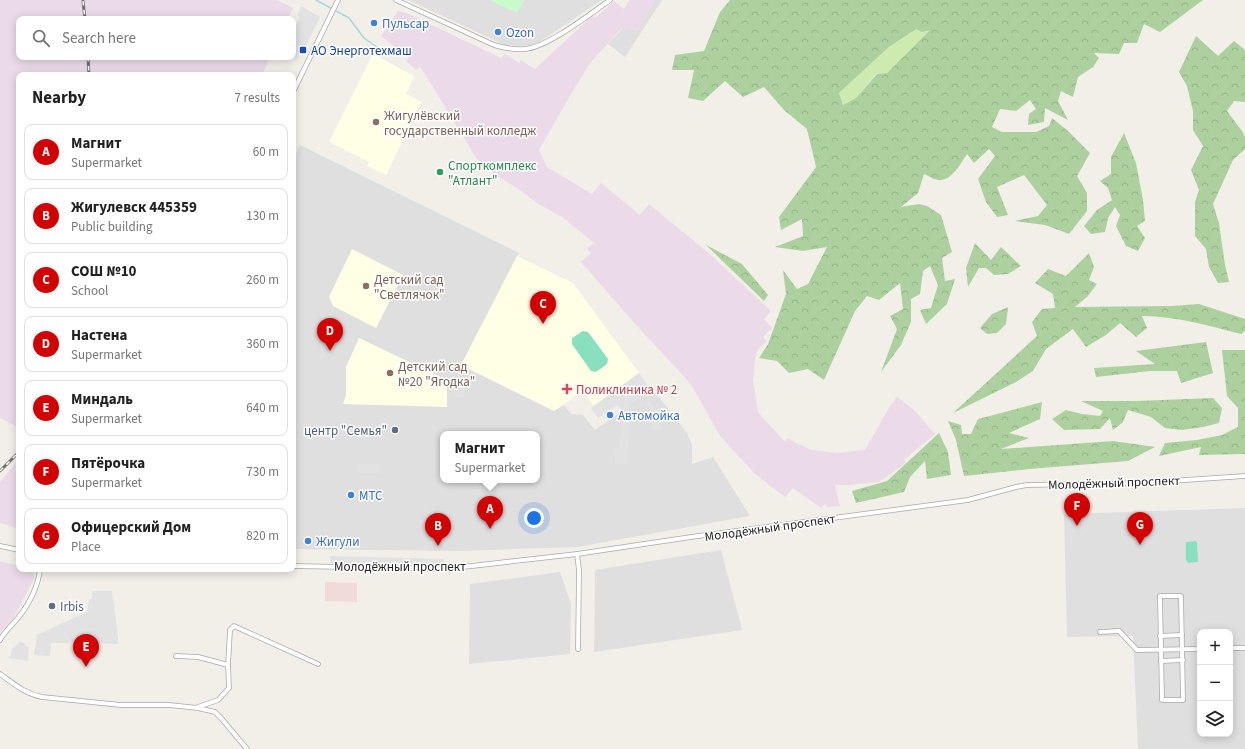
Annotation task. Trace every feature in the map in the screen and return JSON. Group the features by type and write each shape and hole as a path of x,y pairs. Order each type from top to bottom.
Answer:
{"street":[{"path":"296,86 338,0"},
{"path":"396,0 494,45 517,49 526,49 544,44 610,0"},
{"name":"Молодёжный проспект","path":"296,566 443,569 578,554 691,537 968,500 1027,485 1140,483 1245,476"},
{"path":"0,546 16,549"},
{"path":"578,554 578,649"},
{"path":"0,640 18,618 33,592 39,572"},
{"path":"1160,596 1181,596 1183,700 1162,700 1161,649 1160,596"},
{"path":"198,708 218,700 229,688 228,665 230,630 234,626 318,664"},
{"path":"1100,632 1119,631 1137,650 1197,649"},
{"path":"1160,636 1182,635"},
{"path":"1233,648 1245,648"},
{"path":"176,656 198,657 228,665"},
{"path":"1161,661 1183,660"},
{"path":"0,674 25,691 38,696 121,705 169,705 198,708 215,712 222,718 247,749"}],"shaded area":[{"path":"0,0 277,0 293,8 289,16 16,16 16,60 269,60 263,72 16,72 16,426 0,418"},
{"path":"408,0 602,0 535,45 521,46 505,45"},
{"path":"629,0 655,0 636,31 629,27 625,31 621,29 590,63 539,150 547,167 592,194 601,183 640,215 649,204 711,255 771,311 764,319 772,328 763,337 767,341 759,348 755,358 753,380 758,412 785,442 788,438 812,450 837,453 865,450 890,406 897,397 913,409 935,434 904,460 906,463 879,482 835,485 840,506 827,507 825,504 821,508 793,488 785,497 754,473 720,436 691,384 636,325 581,262 591,253 587,249 594,243 562,217 537,203 517,188 494,174 477,159 420,66 416,70 406,61 409,58 381,36 398,11 409,14 501,58 505,54 519,63 521,60 535,69 592,16 595,18 614,1 624,9"},
{"path":"655,0 662,0 625,57 608,44 622,29 629,27 636,31"},
{"path":"301,6 320,17 306,46 303,45 297,58 296,25 300,17 297,15"},
{"name":"Жигулёвский государственный колледж","path":"373,54 414,76 406,94 422,102 386,175 367,166 369,162 329,142"},
{"path":"300,145 519,253 461,365 554,411 564,405 571,414 583,415 595,430 622,411 648,389 656,393 687,433 692,445 692,464 713,457 750,516 577,547 460,551 296,549 296,154"},
{"name":"Детский сад \"Светлячок\"","path":"352,249 403,275 376,328 333,306 329,297"},
{"path":"517,256 573,283 639,373 594,406 583,391 554,411 461,365"},
{"name":"Детский сад №20 \"Ягодка\"","path":"359,338 447,380 447,407 343,404 346,395 346,367"},
{"path":"639,373 649,387 648,389 622,411 617,405 598,418 591,408"},
{"path":"460,380 468,383 468,386 464,386 464,397 454,397 455,390"},
{"path":"649,401 655,408 661,409 661,429 652,429 653,412 645,404"},
{"path":"630,406 628,464 615,464 615,450 620,446 619,440 621,436 622,412"},
{"path":"16,463 16,528 0,523 0,482"},
{"path":"358,464 380,464 380,473 358,473"},
{"path":"1245,508 1245,749 1138,749 1133,636 1067,637 1064,514"},
{"path":"721,550 742,630 594,652 595,570"},
{"path":"330,556 444,559 444,565 330,563"},
{"path":"0,561 16,565 16,572 32,572 34,579 13,619 0,632"},
{"path":"560,572 571,604 570,654 469,664 470,584"},
{"path":"325,582 357,583 357,602 325,601"},
{"path":"92,591 112,591 118,644 76,643 76,641 68,643 51,643 50,656 34,655 37,635 84,613 87,613 89,599 92,599"},
{"path":"20,642 25,643 25,646 29,647 29,661 8,658 11,655 12,649"}],"green space":[{"path":"490,0 524,0 517,13"},
{"path":"730,0 1203,0 1160,32 1144,24 1137,43 1124,43 1119,54 1094,53 1099,58 1093,67 1078,77 1073,97 1061,91 1058,101 1068,120 1045,108 1044,122 1028,125 1029,114 1036,109 1030,100 1016,111 1000,109 992,127 1002,132 1036,132 1049,126 1052,118 1068,131 1090,153 1077,176 1087,193 1087,211 1069,234 1045,225 1015,221 1038,216 1047,205 1024,175 997,187 1008,215 997,217 986,202 978,179 995,156 989,149 974,163 967,154 956,171 944,180 935,179 924,174 918,193 901,207 919,204 927,206 941,215 952,252 942,258 945,281 955,279 947,304 926,324 920,310 931,308 938,285 930,266 923,271 920,294 911,299 911,322 901,345 881,372 897,329 890,316 903,309 900,283 879,300 867,296 855,311 824,380 808,369 789,373 777,361 759,358 768,344 786,294 783,270 797,289 808,284 827,247 803,251 775,247 803,236 802,219 781,230 779,217 816,167 807,129 784,110 764,87 743,97 725,81 703,101 688,98 694,70 672,70 675,55 704,51 720,12","holes":["916,29 922,32 930,30 887,73 877,74 856,98 843,105 839,93 889,47"]},
{"path":"916,29 930,30 887,73 876,74 856,98 843,105 839,93 889,47"},
{"path":"1196,36 1218,56 1234,41 1245,50 1245,102 1234,101 1227,111 1245,137 1245,149 1233,160 1213,204 1219,223 1229,282 1218,283 1209,267 1206,249 1195,236 1195,202 1199,190 1191,170 1203,146 1193,130 1193,111 1187,86 1179,72"},
{"path":"1124,133 1136,163 1143,200 1145,221 1137,226 1145,238 1138,251 1126,246 1116,226 1120,215 1115,207 1108,218 1105,232 1091,234 1084,226 1097,210 1112,200 1108,188 1100,181 1111,174 1111,157"},
{"path":"975,243 991,260 1001,247 1021,266 1008,274 994,275 986,268 979,268 968,287 966,268"},
{"path":"706,245 742,264 768,295 764,301"},
{"path":"1089,253 1094,267 1089,280 1097,284 1087,297 1075,307 1171,306 1199,304 1245,319 1245,331 1241,334 1180,320 1155,316 1142,316 1147,328 1136,337 1120,323 1106,335 1086,347 1073,329 1046,349 1033,371 1016,382 953,413 1037,336 1032,322 1042,309 1055,308 1053,294 1035,283 1048,269 1066,276"},
{"path":"1008,307 1006,324 997,333 987,334 980,328 992,314"},
{"path":"583,331 588,332 608,359 607,364 596,372 591,371 572,344 572,338"},
{"path":"1206,342 1213,373 1181,383 1177,371 1150,371 1096,377 1094,368 1155,364 1136,351"},
{"path":"1222,350 1245,350 1245,454 1199,455 1201,447 1159,456 1165,443 1197,440 1222,435 1238,427 1238,408 1227,396"},
{"path":"1213,398 1222,408 1219,423 1182,430 1165,428 1151,417 1128,410 1123,422 1113,430 1110,418 1100,429 1064,430 1052,419 1066,410 1100,416 1103,411 1081,401 1137,401"},
{"path":"1042,402 1040,419 1009,433 1029,438 1001,449 1113,441 1155,447 1128,461 964,476 956,440 948,421 961,425 962,434 971,434 978,419"},
{"path":"939,433 948,452 951,475 927,479 925,461 910,477 904,492 856,503 852,491 887,481"},
{"path":"1196,541 1198,562 1188,563 1186,560 1186,542"}],"waterway":[{"path":"316,0 349,18 364,38 387,54"}],"railway":[{"path":"83,1 85,16"},
{"path":"88,60 89,72"},
{"path":"0,471 16,455"}],"place":[{"name":"Пульсар","path":"374,23"},
{"name":"Ozon","path":"498,32"},
{"name":"АО Энерготехмаш","path":"303,50"},
{"name":"Жигулёвский государственный колледж","path":"376,122"},
{"name":"Спорткомплекс \"Атлант\"","path":"440,172"},
{"name":"Детский сад \"Светлячок\"","path":"366,286"},
{"name":"СОШ №10","path":"543,324"},
{"name":"Настена","path":"330,351"},
{"name":"Детский сад №20 \"Ягодка\"","path":"390,373"},
{"name":"Поликлиника № 2","path":"567,389"},
{"name":"Автомойка","path":"610,415"},
{"name":"центр \"Семья\"","path":"395,430"},
{"name":"МТС","path":"351,495"},
{"name":"Пятёрочка","path":"1077,526"},
{"name":"Магнит","path":"490,529"},
{"name":"Жигули","path":"308,541"},
{"name":"Офицерский Дом","path":"1140,545"},
{"name":"Жигулевск 445359","path":"438,546"},
{"name":"Irbis","path":"52,606"},
{"name":"Миндаль","path":"86,667"}]}
